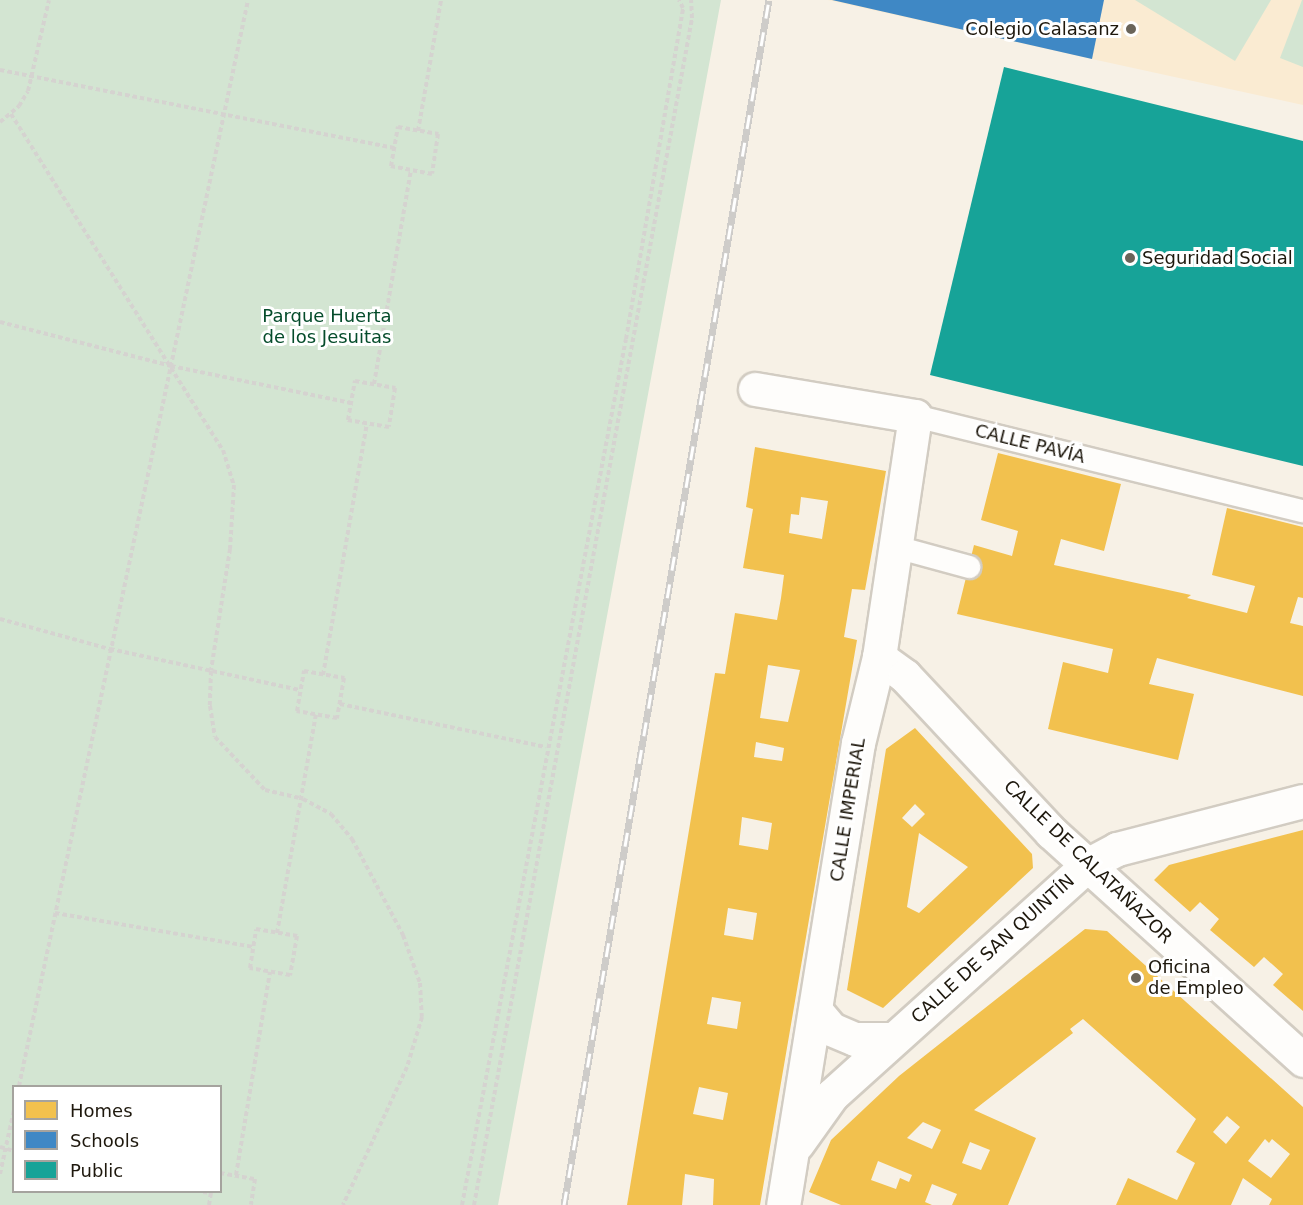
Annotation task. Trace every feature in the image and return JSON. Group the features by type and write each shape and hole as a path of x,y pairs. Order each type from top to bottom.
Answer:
{"street":[{"name":"CALLE PAVÍA","path":"755,389 915,416"},
{"name":"CALLE IMPERIAL","path":"783,1205 858,743 879,657 915,416"},
{"name":"CALLE DE CALATAÑAZOR","path":"879,657 905,676 1087,865 1303,1060"},
{"name":"CALLE DE SAN QUINTÍN","path":"793,1150 814,1115 891,1039 1087,865 1117,849 1303,801"},
{"path":"816,1011 831,1029 855,1039 891,1039"}],"lane":[{"name":"CALLE PAVÍA","path":"915,416 1303,510"},
{"path":"896,547 969,567"}],"path":[{"path":"0,122 11,114 28,92 49,0"},
{"path":"19,1085 248,0"},
{"path":"418,130 441,0"},
{"path":"462,1205 546,747 627,339 683,8 679,0"},
{"path":"474,1205 688,42 691,0"},
{"path":"0,70 223,116 394,148"},
{"path":"11,114 223,450 234,485 230,549 211,670 210,706 215,736 265,790 303,799 331,814 352,839 403,935 420,983 422,1017 407,1067 343,1205"},
{"path":"398,127 438,134 432,174 391,166 394,148 398,127"},
{"path":"374,384 411,170"},
{"path":"0,322 171,366 351,403"},
{"path":"355,381 395,388 389,427 348,420 351,403 355,381"},
{"path":"323,675 367,424"},
{"path":"0,619 110,649 300,690"},
{"path":"304,671 344,678 337,718 297,711 300,690 304,671"},
{"path":"340,704 546,747"},
{"path":"277,933 303,799 316,714"},
{"path":"55,913 253,947"},
{"path":"256,929 297,936 290,975 250,968 253,947 256,929"},
{"path":"236,1175 270,972"},
{"path":"0,1174 3,1148 12,1117"},
{"path":"222,1173 255,1179 250,1205"}],"shaded area":[{"name":"Colegio Calasanz","path":"828,0 1303,0 1303,105 1092,59"}],"green space":[{"name":"Parque Huerta de los Jesuitas","path":"0,0 721,0 498,1205 0,1205"},
{"path":"1135,0 1271,0 1235,61"},
{"path":"1303,0 1303,67 1280,58"}],"building: Homes":[{"path":"755,447 886,471 865,590 852,589 844,637 857,640 760,1205 713,1205 714,1179 685,1174 682,1205 627,1205 715,673 725,674 735,613 777,620 781,598 784,575 743,568 753,509 746,507","holes":["801,497 828,501 822,539 789,533 791,514 799,515","768,665 800,670 788,722 760,718","756,742 784,748 782,761 754,757","742,817 772,823 768,850 739,845","728,908 757,913 753,940 724,935","712,997 741,1002 737,1029 707,1024","699,1087 728,1093 723,1120 693,1114"]},
{"path":"998,453 1121,484 1104,551 1061,539 1054,565 1191,595 1187,598 1247,613 1255,586 1212,575 1227,508 1303,527 1303,598 1298,597 1290,623 1303,626 1303,696 1157,658 1149,684 1194,694 1178,760 1048,729 1063,662 1108,673 1113,649 957,614 974,545 1012,556 1018,531 981,520"},
{"path":"915,728 1032,854 1033,868 883,1008 847,990 886,749","holes":["915,804 925,814 912,827 902,818","919,833 968,867 919,913 907,907"]},
{"path":"1303,830 1303,1011 1273,985 1283,974 1264,957 1254,967 1210,930 1219,919 1200,902 1190,912 1154,880 1169,865"},
{"path":"1085,929 1107,931 1303,1107 1303,1205 1269,1205 1272,1199 1243,1178 1231,1205 1116,1205 1128,1178 1177,1200 1195,1163 1176,1152 1196,1119 1083,1019 1070,1029 1073,1033 974,1110 1036,1138 1008,1205 952,1205 957,1194 932,1184 925,1202 932,1205 841,1205 809,1192 831,1140 899,1076","holes":["1227,1116 1240,1127 1226,1144 1213,1132","923,1122 941,1130 932,1149 907,1138","1265,1139 1269,1143 1272,1139 1290,1154 1271,1178 1248,1161","970,1142 990,1150 981,1170 962,1163","878,1161 912,1175 909,1182 900,1178 896,1189 871,1180"]}],"building: Schools":[{"path":"832,0 1104,0 1092,59"}],"building: Public":[{"name":"Seguridad Social","path":"1004,67 1303,141 1303,466 930,375"}],"railway":[{"path":"564,1205 769,0"}],"place":[{"name":"Colegio Calasanz","path":"1131,29"},
{"name":"Seguridad Social","path":"1130,258"},
{"name":"Oficina de Empleo","path":"1136,978"}]}
